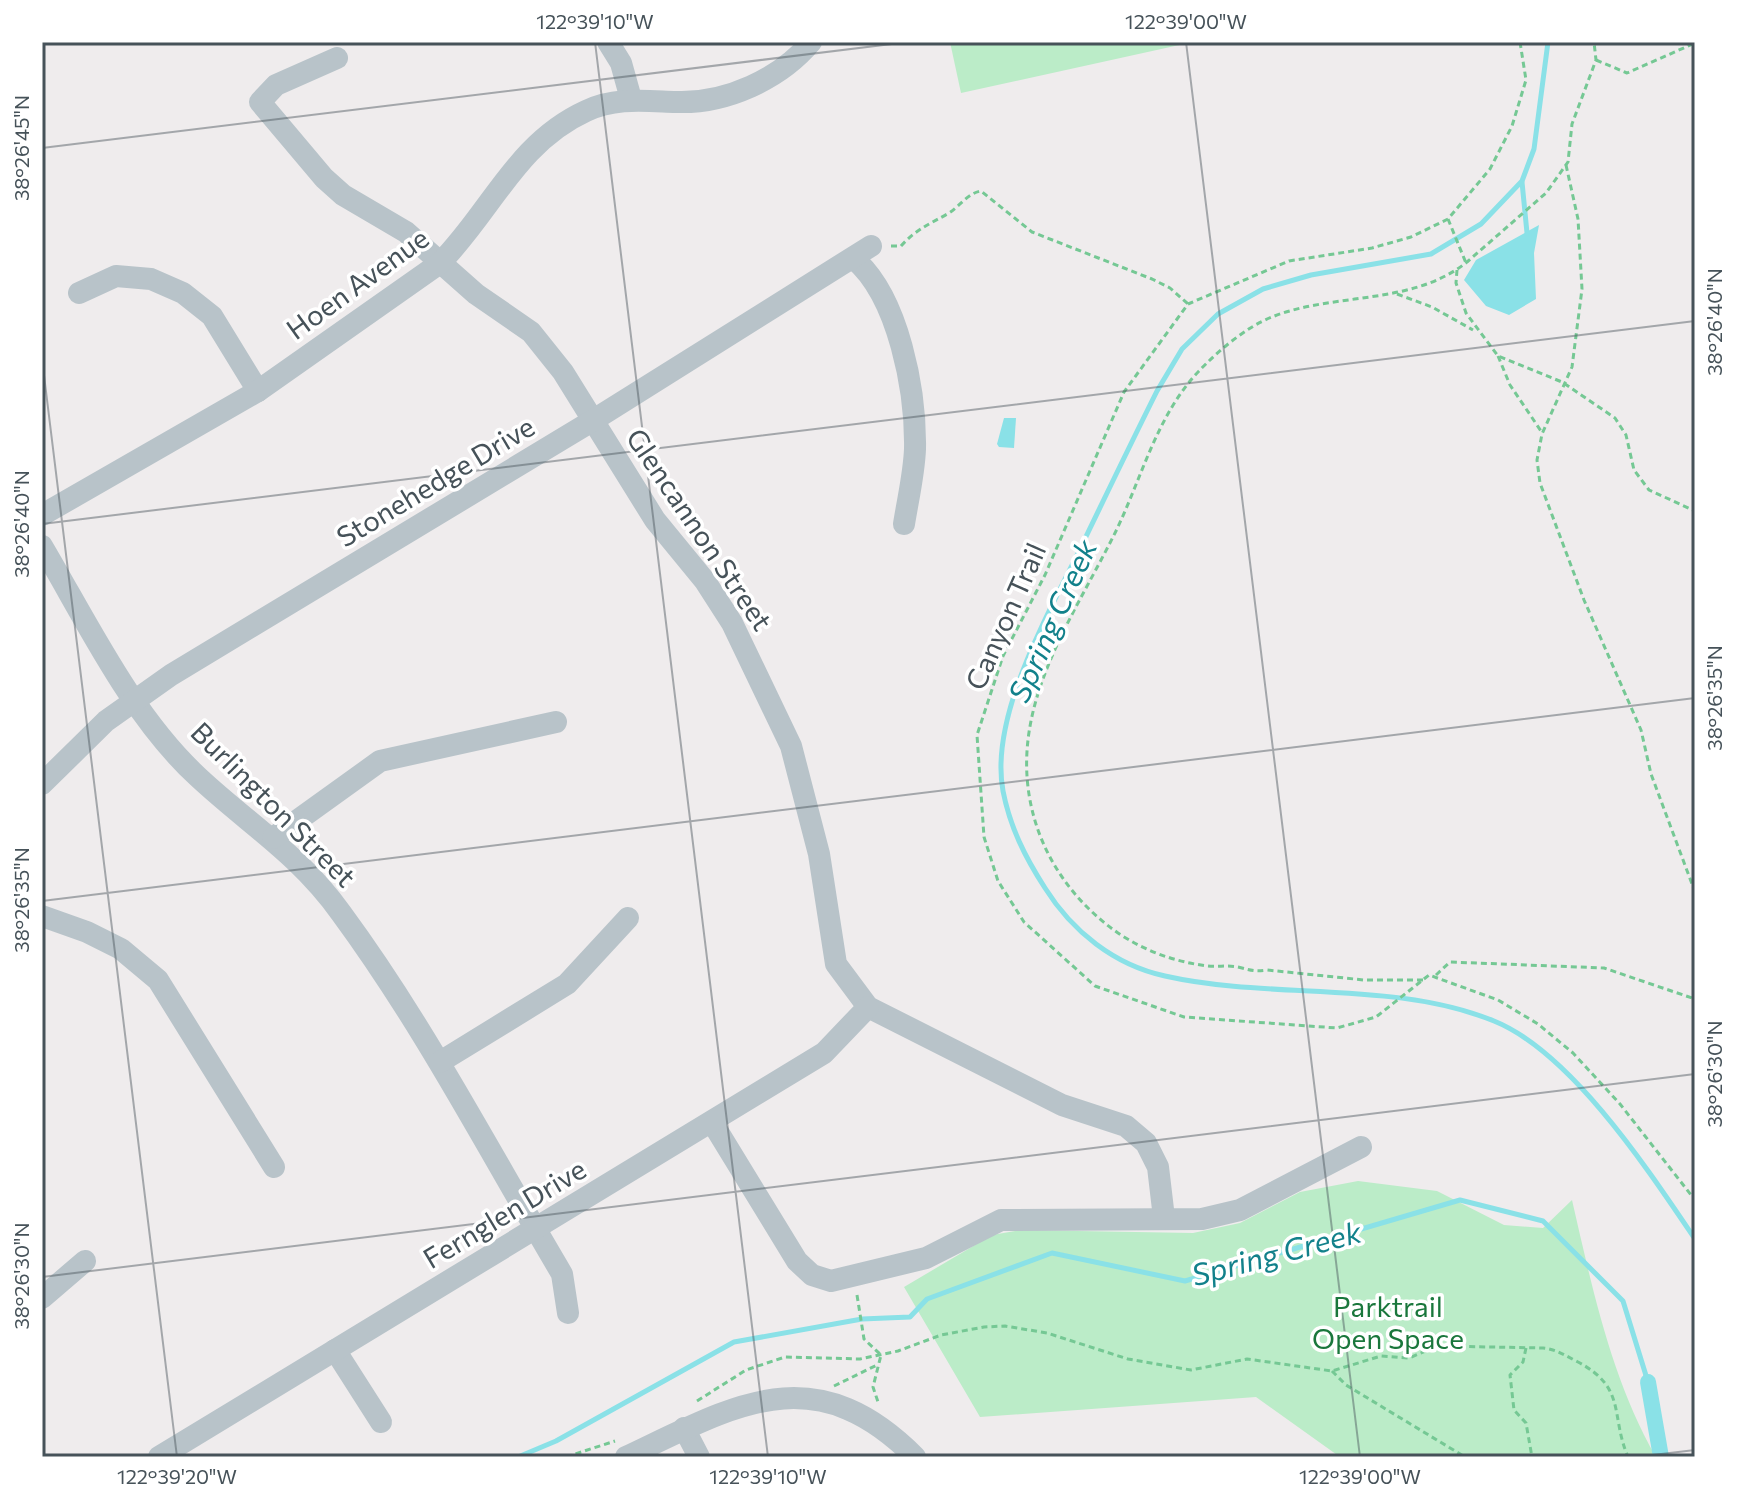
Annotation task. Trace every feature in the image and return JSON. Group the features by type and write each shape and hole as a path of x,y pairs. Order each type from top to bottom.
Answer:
{"street":[{"path":"608,42 621,63 631,99"},
{"name":"Hoen Avenue","path":"42,515 258,391 440,263 464,239 509,171 553,128 589,109 631,99 680,103 765,81 794,63 811,42"},
{"name":"Glencannon Street","path":"337,58 276,85 260,102 324,178 361,208 406,232 476,294 531,332 563,372 655,520 705,581 767,689 791,746 806,794 836,964 868,1007 1062,1105 1126,1126 1146,1143 1158,1167 1164,1218"},
{"path":"862,252 888,310 905,361 913,406 915,452 904,524"},
{"name":"Stonehedge Drive","path":"42,784 106,721 136,703 171,675 592,421 862,252"},
{"path":"79,293 116,276 151,279 183,293 212,316 258,391"},
{"name":"Burlington Street","path":"42,546 136,703 196,775 273,838 342,913 440,1062 562,1274 568,1313"},
{"path":"273,838 380,761 556,722"},
{"path":"42,916 87,932 121,949 158,980 274,1167"},
{"path":"440,1062 567,984 628,918"},
{"name":"Fernglen Drive","path":"159,1457 824,1053 868,1007"},
{"path":"712,1122 797,1261 821,1279 853,1276 926,1258 1001,1220 1202,1219 1240,1210 1361,1147"},
{"path":"42,1298 85,1261"},
{"path":"335,1350 381,1422"},
{"path":"623,1448 752,1402 816,1401 872,1421 915,1457"},
{"path":"684,1428 699,1457"}],"path":[{"path":"862,252 901,246 924,224 981,191 1032,232 1152,279 1170,288 1188,304 1289,261 1372,248 1411,237 1448,219 1490,169 1512,126 1526,80 1520,42"},
{"path":"1594,42 1596,60 1572,124 1566,165 1580,231 1582,289 1572,367 1562,382 1542,434 1537,460 1548,509 1641,730 1651,774 1695,892"},
{"path":"1596,60 1627,73 1695,43"},
{"path":"1423,980 1364,980 1267,970 1252,973 1238,967 1176,960 1136,945 1102,922 1066,884 1045,850 1027,799 1027,733 1046,668 1116,531 1157,434 1198,372 1237,338 1268,318 1313,305 1393,293 1456,271 1546,193 1566,165"},
{"path":"1448,219 1467,262"},
{"path":"1456,271 1466,313 1477,332 1498,356 1510,385 1534,417 1542,434"},
{"path":"1393,293 1432,307 1477,332"},
{"name":"Canyon Trail","path":"1188,304 1124,392 1045,575 1003,656 977,735 984,837 998,881 1024,922 1095,986 1184,1017 1337,1028 1376,1017 1450,962 1573,964 1604,968 1695,999"},
{"path":"1498,356 1562,382 1615,418 1626,435 1634,470 1649,490 1695,511"},
{"path":"1436,975 1498,1000 1538,1024 1573,1053 1620,1104 1695,1200"},
{"path":"853,1276 864,1339 881,1355"},
{"path":"689,1406 746,1370 774,1360 806,1355 860,1359 941,1335 1005,1326 1047,1333 1128,1359 1182,1368 1206,1369 1247,1359 1332,1371 1381,1356 1409,1358 1438,1346 1526,1348 1559,1352 1605,1380 1614,1395 1628,1457"},
{"path":"1526,1348 1523,1362 1510,1375 1514,1410 1526,1423 1532,1457"},
{"path":"872,1421 881,1402 873,1387 881,1355"},
{"path":"816,1401 857,1372 877,1365"},
{"path":"1332,1371 1346,1385 1465,1457"},
{"path":"566,1457 623,1448"}],"green space":[{"path":"950,42 1193,42 961,93"},
{"name":"Parktrail Open Space","path":"1358,1181 1437,1191 1504,1225 1543,1228 1572,1200 1615,1364 1640,1427 1656,1457 1340,1457 1256,1397 980,1417 904,1287 992,1235 1021,1230 1193,1233 1240,1223 1300,1192"}],"water":[{"path":"1539,225 1534,253 1536,299 1509,315 1486,306 1464,280 1476,260"},
{"path":"1004,418 1016,418 1014,448 999,447 997,444"}],"waterway":[{"name":"Spring Creek","path":"1548,42 1534,149 1522,181 1481,224 1431,254 1311,275 1263,289 1218,314 1182,349 1147,410 1025,666 1005,731 1001,762 1003,791 1019,841 1045,888 1081,932 1112,955 1146,971 1205,983 1415,1000 1456,1008 1494,1021 1523,1036 1579,1086 1631,1148 1695,1239"},
{"path":"1522,182 1527,233"},
{"name":"Spring Creek","path":"518,1457 556,1441 734,1342 862,1319 910,1317 927,1299 1052,1253 1185,1281 1460,1200 1543,1221 1623,1301 1648,1382"},
{"path":"1648,1382 1661,1457"}]}
